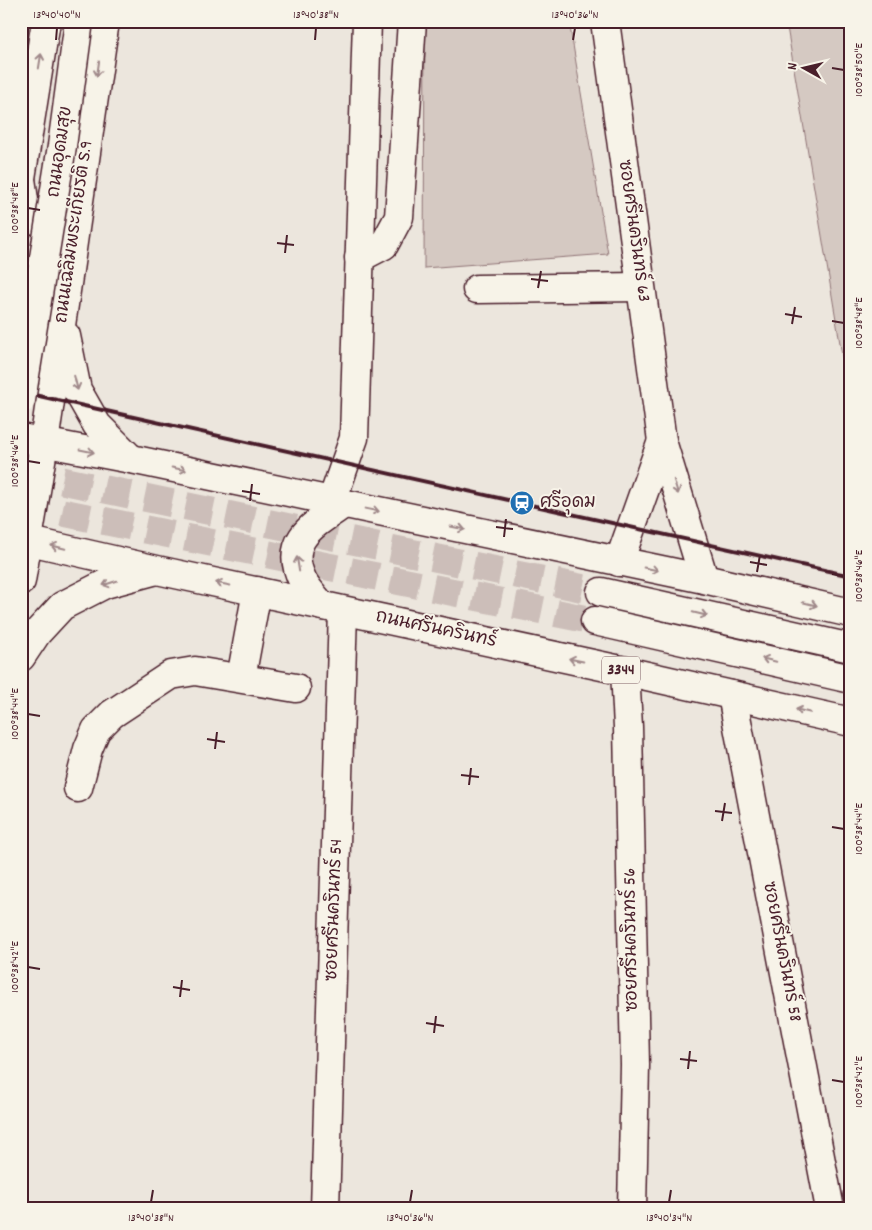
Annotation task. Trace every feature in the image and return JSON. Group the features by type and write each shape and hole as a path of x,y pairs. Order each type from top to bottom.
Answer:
{"main road":[{"path":"46,21 21,179 26,206 31,216 45,224 58,222 68,214 81,187"},
{"name":"ถนนอุดมสุข","path":"21,400 62,146 79,21"},
{"name":"ถนนเฉลิมพระเกียรติ ร.9","path":"32,440 62,319 105,21"},
{"path":"333,608 304,583 298,569 297,551 300,539 308,529 338,503 354,438 367,21"},
{"path":"360,258 384,244 399,217 412,21"},
{"name":"ซอยศรีนครินทร์ 63","path":"605,21 662,441 704,579"},
{"path":"477,289 640,287"},
{"path":"62,319 77,390 97,425 131,459"},
{"path":"21,581 32,440 704,579 851,613"},
{"name":"ซอยศรีนครินทร์ 63","path":"619,562 662,441"},
{"name":"ถนนศรีนครินทร์","path":"25,540 851,722"},
{"path":"21,657 37,633 62,606 105,584 157,570"},
{"path":"241,678 257,591"},
{"path":"601,592 851,648"},
{"name":"ซอยศรีนครินทร์ 54","path":"325,1209 333,608"},
{"name":"3344","path":"595,621 851,679"},
{"path":"78,788 88,749 96,730 112,714 171,675 195,671 296,688"},
{"name":"ซอยศรีนครินทร์ 56","path":"625,671 628,727 635,1065 632,1209"},
{"name":"ซอยศรีนครินทร์ 58","path":"732,695 830,1209"}],"shaded area":[{"path":"425,21 569,21 608,254 424,268"},
{"path":"786,21 851,21 851,409"}],"tunnel":[{"path":"21,472 601,592"},
{"path":"21,504 595,621"}],"railway":[{"path":"21,392 851,576"}],"place":[{"name":"ศรีอุดม","path":"522,503"}]}
